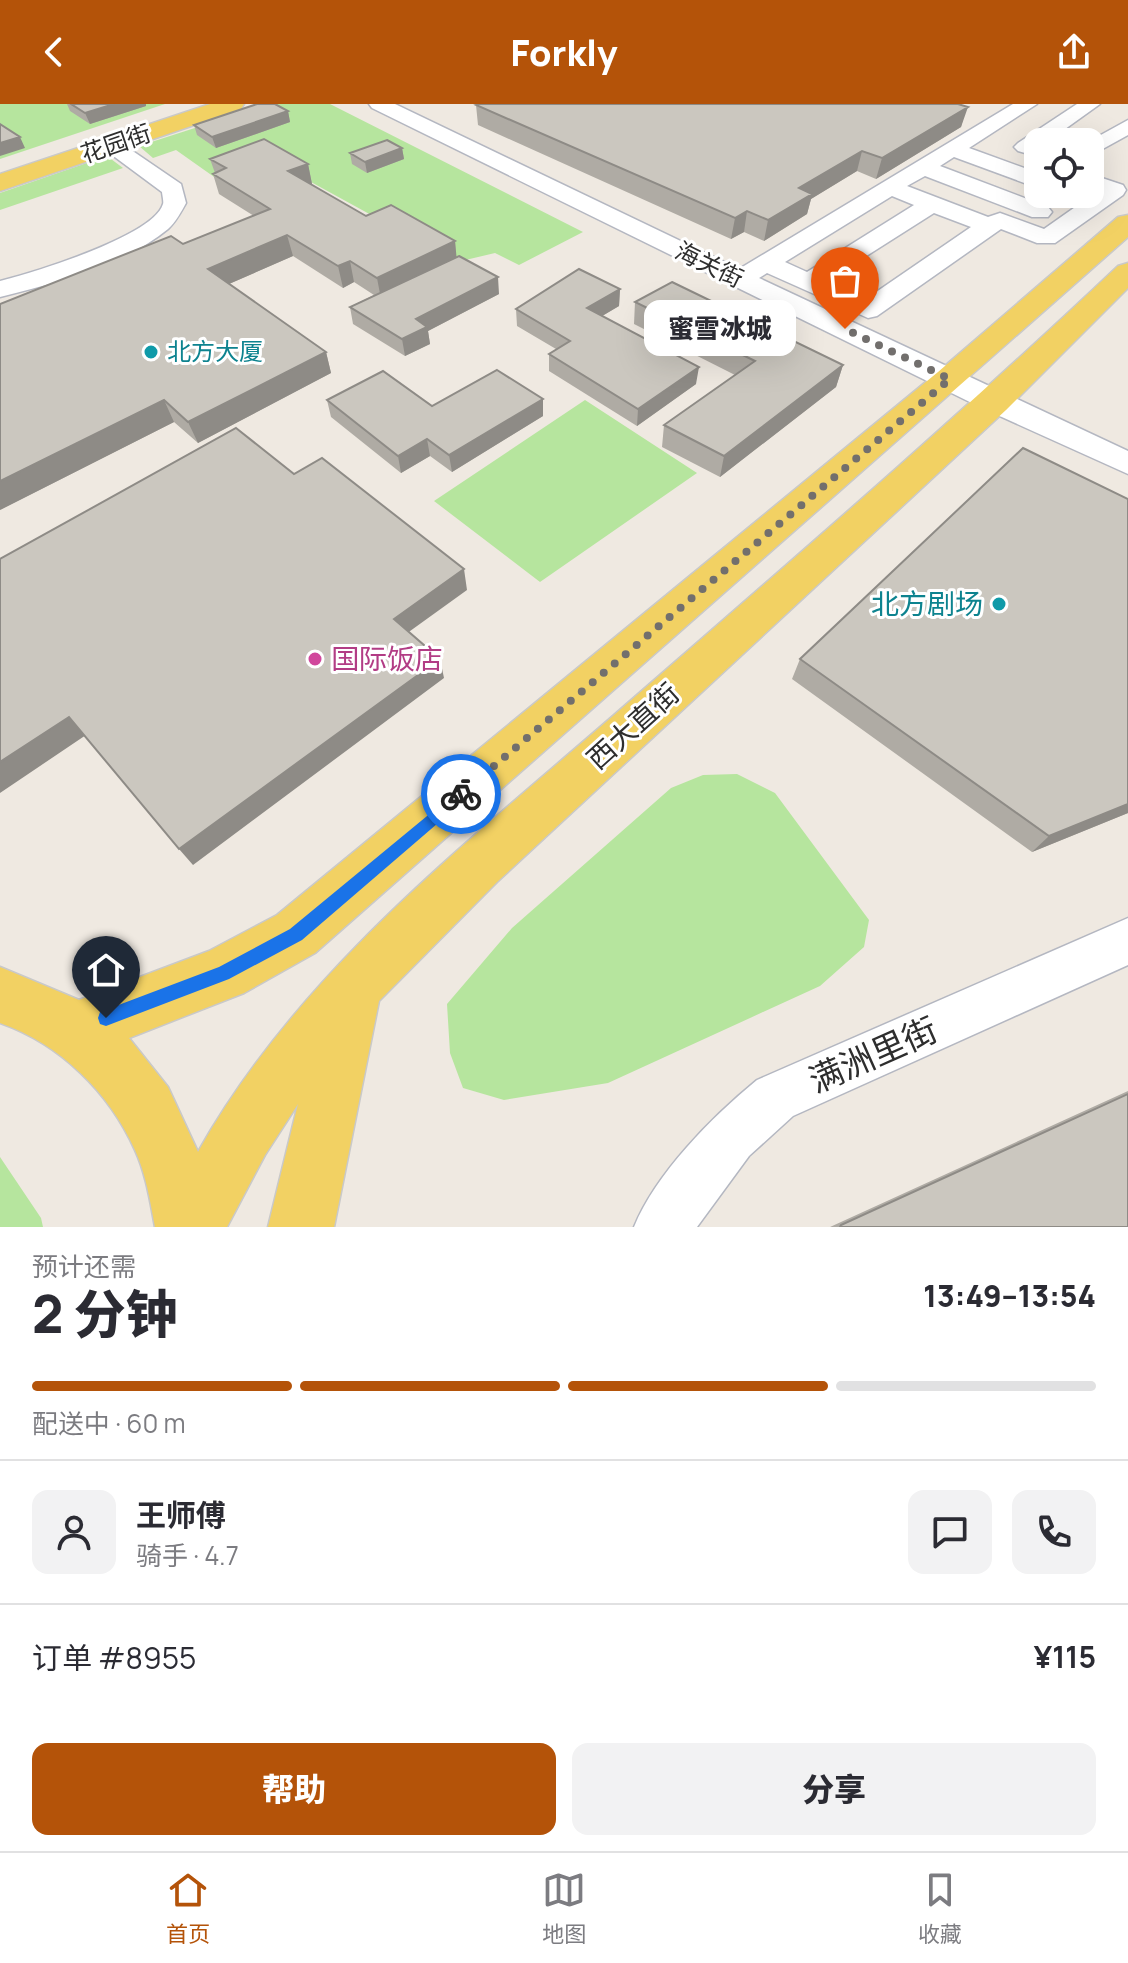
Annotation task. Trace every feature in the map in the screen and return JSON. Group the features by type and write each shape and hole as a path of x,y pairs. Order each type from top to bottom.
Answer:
{"main road":[{"name":"花园街","path":"0,168 191,104"},
{"name":"花园街","path":"0,183 233,104"},
{"name":"西大直街","path":"77,1029 224,973 296,934 950,379 1097,211"},
{"name":"西大直街","path":"190,1227 290,1063 354,986 479,865 994,402 1128,272"},
{"path":"301,1227 354,986"},
{"path":"0,995 28,1003 77,1029 116,1065 148,1110 173,1166 190,1227"}],"street":[{"name":"海关街","path":"379,104 994,402 1128,463"},
{"path":"739,279 1027,104"},
{"path":"1059,128 1090,104"},
{"path":"1100,104 1128,112"},
{"path":"1104,141 1128,126"},
{"path":"980,132 1024,147"},
{"path":"0,289 23,284 134,241 163,221 175,203 173,189 111,145"},
{"path":"952,149 1024,176"},
{"path":"922,167 1097,211"},
{"path":"889,187 989,226"},
{"path":"808,282 932,204"},
{"path":"765,262 868,310 1000,220 1046,238 1097,211"},
{"name":"满洲里街","path":"662,1227 730,1137 775,1098 1128,941"}],"green space":[{"path":"0,104 165,104 0,159"},
{"path":"269,104 330,104 583,232 519,265 495,253 457,262 269,159 217,179 176,150 153,158 139,146"},
{"path":"107,156 123,168 0,210 0,193"},
{"path":"585,400 697,473 540,582 434,501"},
{"path":"737,774 775,793 869,920 864,947 820,986 608,1083 504,1100 463,1088 450,1053 447,1004 512,928 671,788 703,775"},
{"path":"0,1157 41,1218 43,1227 0,1227"}],"building":[{"path":"71,104 114,104 85,113"},
{"path":"257,104 275,104 288,111 212,137 194,125"},
{"path":"958,104 968,107 882,158 862,151 799,188 812,194 768,220 747,211 735,218 476,105"},
{"path":"0,124 20,137 0,143"},
{"name":"北方大厦","path":"264,139 308,164 288,171 366,216 391,205 455,241 377,278 350,261 338,266 287,235 208,269 326,352 188,422 164,400 0,481 0,304 171,236 183,244 270,209 213,174 226,168 210,159"},
{"path":"387,140 402,148 365,162 350,153"},
{"path":"459,256 498,277 416,319 427,327 402,339 350,307"},
{"path":"579,269 620,289 587,308 699,367 638,409 549,354 570,341 516,309"},
{"path":"672,282 843,365 724,456 664,425 755,361 635,302"},
{"path":"497,370 543,399 449,455 427,439 398,456 327,400 383,371 432,406"},
{"path":"236,428 294,474 322,458 464,569 394,619 440,659 179,849 69,717 0,762 0,559"},
{"name":"北方剧场","path":"1023,448 1128,499 1128,804 1049,836 800,659"},
{"path":"1128,1094 1128,1227 840,1227 841,1225"}],"way so far":[{"path":"461,794 950,379 845,329"}],"place":[{"name":"蜜雪冰城","path":"845,329"},
{"name":"北方大厦","path":"151,352"},
{"name":"北方剧场","path":"999,604"},
{"name":"国际饭店","path":"315,659"}],"route":[{"path":"106,1018 224,973 296,934 461,794"}]}
